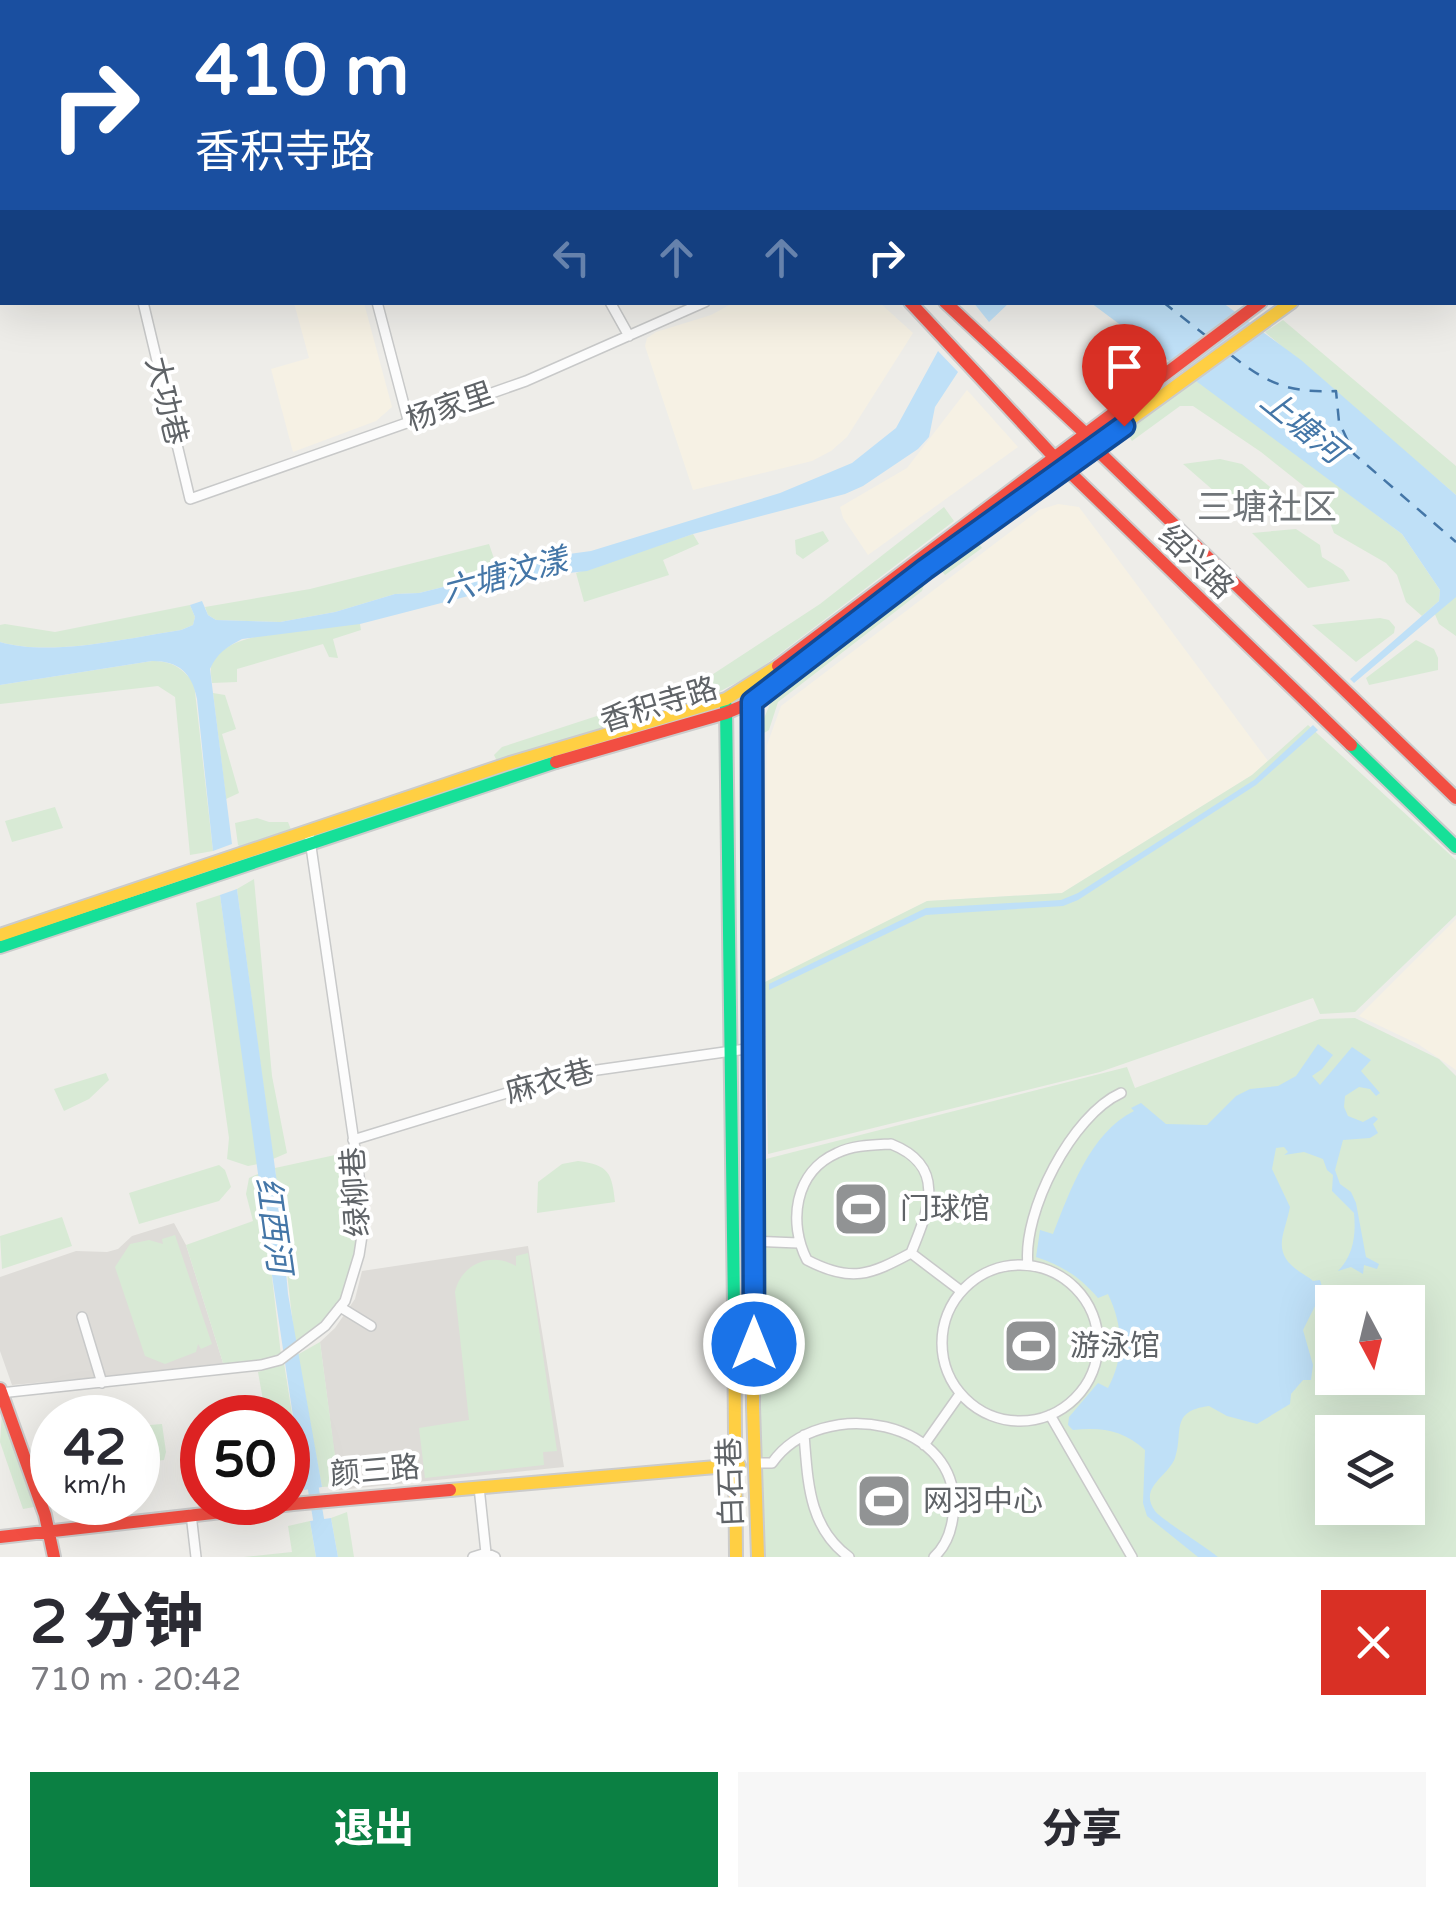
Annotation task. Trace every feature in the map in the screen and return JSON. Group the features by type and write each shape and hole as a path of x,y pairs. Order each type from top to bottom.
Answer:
{"main road":[{"name":"绍兴路","path":"913,305 1059,462 1456,847"},
{"name":"绍兴路","path":"948,305 1456,798"},
{"path":"1090,441 1153,382 1256,305"},
{"name":"香积寺路","path":"726,706 1059,462 1161,396 1288,305"},
{"name":"香积寺路","path":"0,947 310,839 510,763 752,702 1059,462"},
{"name":"白石巷","path":"752,685 758,1557"},
{"name":"白石巷","path":"726,706 736,1557"},
{"name":"香积寺路","path":"0,936 310,839"},
{"path":"0,1391 54,1557"},
{"name":"颜三路","path":"310,1502 755,1463"},
{"name":"颜三路","path":"0,1536 180,1515"}],"street":[{"name":"大功巷","path":"144,305 190,499"},
{"path":"378,305 408,420"},
{"path":"612,305 629,336"},
{"name":"杨家里","path":"190,499 526,381 698,305"},
{"name":"绿柳巷","path":"0,1391 102,1383 280,1360 325,1326 340,1307 354,1276 363,1229 310,839"},
{"name":"麻衣巷","path":"353,1140 570,1074 754,1048"},
{"path":"1028,1264 1030,1222 1045,1185 1089,1120 1108,1099 1121,1093"},
{"path":"891,1144 917,1157 927,1174 928,1207 911,1254 874,1272 854,1276 827,1270 807,1260 798,1243 796,1202 822,1162 839,1151 891,1144"},
{"path":"754,1241 798,1243"},
{"path":"911,1254 961,1291"},
{"path":"1028,1264 1066,1279 1087,1302 1098,1331 1099,1352 1088,1381 1068,1405 1050,1415 1012,1421 992,1416 960,1394 950,1379 942,1344 950,1307 961,1291 991,1270 1028,1264"},
{"path":"340,1307 372,1326"},
{"path":"82,1317 102,1383"},
{"path":"924,1445 960,1394"},
{"path":"1050,1415 1132,1557"},
{"path":"755,1463 772,1463 781,1450 804,1435 832,1425 864,1422 902,1430 924,1445 947,1473 954,1506 946,1543 934,1557"},
{"path":"804,1435 809,1498 824,1530 849,1557"},
{"path":"474,1557 491,1555 479,1487"},
{"path":"192,1525 196,1557"}],"shaded area":[{"path":"295,305 365,305 392,407 376,421 293,452 271,369 309,358"},
{"path":"729,305 882,305 913,333 847,437 831,451 812,461 693,490 645,346 647,338 656,332 711,315"},
{"path":"967,390 1018,447 868,555 840,507 907,468"},
{"path":"1058,504 1079,507 1268,761 1252,775 1062,893 927,901 765,982 767,745 781,706 1039,510"},
{"path":"1456,919 1456,1070 1418,1044 1359,1016"},
{"path":"174,1223 186,1245 224,1366 12,1385 0,1351 0,1277 76,1251 118,1249 132,1236"},
{"path":"528,1246 564,1467 339,1490 320,1342 355,1299 362,1271"}],"green space":[{"path":"1283,320 1456,466 1456,495 1265,332"},
{"path":"1197,379 1402,534 1440,590 1439,601 1422,616 1406,602 1397,575 1386,563 1334,533 1323,504 1315,495 1193,406 1180,406 1132,441 1126,432"},
{"path":"1220,459 1242,464 1274,490 1222,498 1183,464"},
{"path":"944,507 954,521 753,674 715,694 497,761 494,755 502,747 701,682 820,604"},
{"path":"1296,529 1320,545 1322,557 1343,570 1350,581 1308,588 1252,533"},
{"path":"823,531 829,541 803,559 796,554 795,540"},
{"path":"693,534 699,544 663,560 669,575 584,602 576,573"},
{"path":"977,541 982,548 945,575 939,568"},
{"path":"489,544 499,573 419,593 395,594 335,612 280,622 216,620 205,607 310,589"},
{"path":"918,583 924,585 922,591 778,702 769,730 764,733 760,728 774,694"},
{"path":"1454,595 1456,636 1439,624 1434,612"},
{"path":"190,605 195,617 193,625 181,630 66,647 0,642 0,625 5,624 55,632"},
{"path":"1389,620 1395,627 1394,633 1356,662 1312,625"},
{"path":"360,624 361,630 333,639 338,658 329,657 323,644 237,669 237,682 212,683 214,659 237,642"},
{"path":"1416,640 1434,649 1438,670 1369,685 1366,678"},
{"path":"152,661 176,666 194,683 213,851 190,855 175,697 158,686 0,704 0,685"},
{"path":"213,693 225,695 236,729 222,734 239,793 226,799"},
{"path":"1308,725 1456,860 1456,915 1355,1012 1320,1014 1313,998 1100,1072 768,1154 765,982 927,901 1062,893 1252,775"},
{"path":"55,807 63,828 12,842 5,821"},
{"path":"257,818 288,822 292,832 242,848 238,845 235,823"},
{"path":"254,879 272,1076 287,1153 273,1159 237,889"},
{"path":"220,895 258,1164 248,1166 227,1159 229,1138 196,903"},
{"path":"1355,1018 1439,1059 1456,1076 1456,1557 758,1557 754,1162 1127,1067 1135,1088 1320,1019"},
{"path":"106,1073 109,1080 89,1099 64,1111 54,1089"},
{"path":"349,1152 356,1246 348,1282 332,1312 295,1343 275,1168"},
{"path":"578,1161 607,1172 615,1202 537,1213 538,1182 562,1164"},
{"path":"219,1165 231,1187 219,1201 139,1224 129,1193"},
{"path":"260,1173 281,1355 278,1360 224,1366 186,1245 253,1221 246,1194 249,1178"},
{"path":"62,1217 72,1246 2,1269 0,1236"},
{"path":"175,1235 212,1344 201,1349 198,1344 196,1352 165,1364 145,1356 115,1267 130,1244 149,1240 163,1244 162,1239"},
{"path":"528,1253 557,1451 543,1452 544,1465 425,1478 419,1428 469,1420 455,1292 458,1282 478,1263 497,1260 516,1266 516,1256"},
{"path":"320,1342 339,1486 322,1487 310,1424 310,1395 305,1395 297,1355"},
{"path":"284,1363 289,1395 262,1395 258,1372"},
{"path":"2,1412 30,1495 30,1508 23,1509 0,1442"},
{"path":"160,1424 166,1452 160,1460"},
{"path":"347,1512 354,1557 338,1557 331,1518"},
{"path":"310,1521 316,1557 244,1557 292,1552 288,1526 310,1525"}],"water":[{"path":"975,305 1007,305 989,322"},
{"name":"上塘河","path":"1094,305 1226,305 1301,360 1456,495 1456,597 1354,683 1350,679 1439,601 1440,590 1402,534"},
{"name":"六塘汶漾","path":"938,351 958,372 935,407 929,437 918,449 845,494 693,534 587,571 550,575 360,624 242,639 227,648 210,669 232,844 213,851 197,699 183,670 170,663 152,661 0,685 0,642 66,647 181,630 193,625 195,617 190,605 202,601 208,615 216,620 280,622 335,612 395,594 419,593 507,571 532,559 591,551 780,493 852,463 896,428"},
{"path":"1313,725 1318,730 1256,785 1078,900 1063,906 926,915 769,990 769,984 926,908 1061,900 1078,893 1254,780"},
{"path":"237,889 280,1205 288,1294 306,1395 290,1395 220,895"},
{"path":"1318,1044 1333,1055 1312,1076 1320,1085 1352,1047 1371,1060 1361,1071 1380,1093 1376,1096 1370,1089 1359,1087 1345,1096 1344,1107 1348,1116 1363,1122 1374,1116 1378,1119 1373,1124 1378,1133 1370,1138 1343,1140 1335,1170 1340,1184 1351,1192 1356,1203 1366,1257 1379,1264 1377,1269 1364,1265 1363,1274 1351,1267 1338,1271 1353,1244 1354,1213 1332,1191 1333,1175 1323,1159 1304,1152 1284,1155 1288,1152 1284,1147 1276,1148 1272,1169 1290,1207 1282,1250 1291,1265 1313,1281 1320,1280 1322,1285 1315,1285 1315,1306 1303,1330 1313,1365 1311,1380 1303,1380 1291,1394 1290,1404 1257,1424 1227,1416 1209,1406 1183,1418 1175,1458 1150,1495 1159,1515 1218,1557 1198,1557 1147,1516 1143,1503 1145,1450 1120,1434 1073,1430 1068,1425 1069,1417 1098,1383 1108,1388 1117,1364 1119,1329 1108,1294 1098,1298 1070,1273 1036,1257 1040,1230 1053,1234 1083,1165 1105,1133 1134,1111 1131,1108 1141,1103 1166,1124 1207,1125 1236,1096 1250,1089 1278,1086 1296,1076"},
{"path":"310,1419 322,1487 310,1489"},
{"path":"331,1518 338,1557 316,1557 310,1521"}],"waterway":[{"name":"红西河","path":"311,1475 325,1557"}],"ferry route":[{"path":"1167,305 1205,335"},
{"path":"1231,355 1280,385 1336,391 1339,422 1354,454 1456,542"}],"traffic: fast":[{"path":"752,695 753,1242"},
{"path":"726,706 734,1310"},
{"path":"1351,745 1456,847"},
{"path":"0,947 556,762"}],"traffic: slow":[{"path":"957,545 1288,305"},
{"path":"0,935 510,763 726,699 778,666"},
{"path":"753,1242 758,1557"},
{"path":"734,1310 736,1557"},
{"path":"450,1490 739,1465"}],"traffic: jam":[{"path":"913,305 1054,457 1351,745"},
{"path":"948,305 1087,435 1094,447 1456,798"},
{"path":"778,666 1257,305"},
{"path":"556,762 752,702 957,545"},
{"path":"0,1389 45,1515 54,1557"},
{"path":"0,1537 450,1490"}],"place":[{"name":"门球馆","path":"861,1209"},
{"name":"游泳馆","path":"1031,1346"},
{"name":"网羽中心","path":"884,1501"}],"district":[{"name":"三塘社区","path":"1267,508"}],"route":[{"path":"754,1344 752,702 925,569 1124,426"}]}
